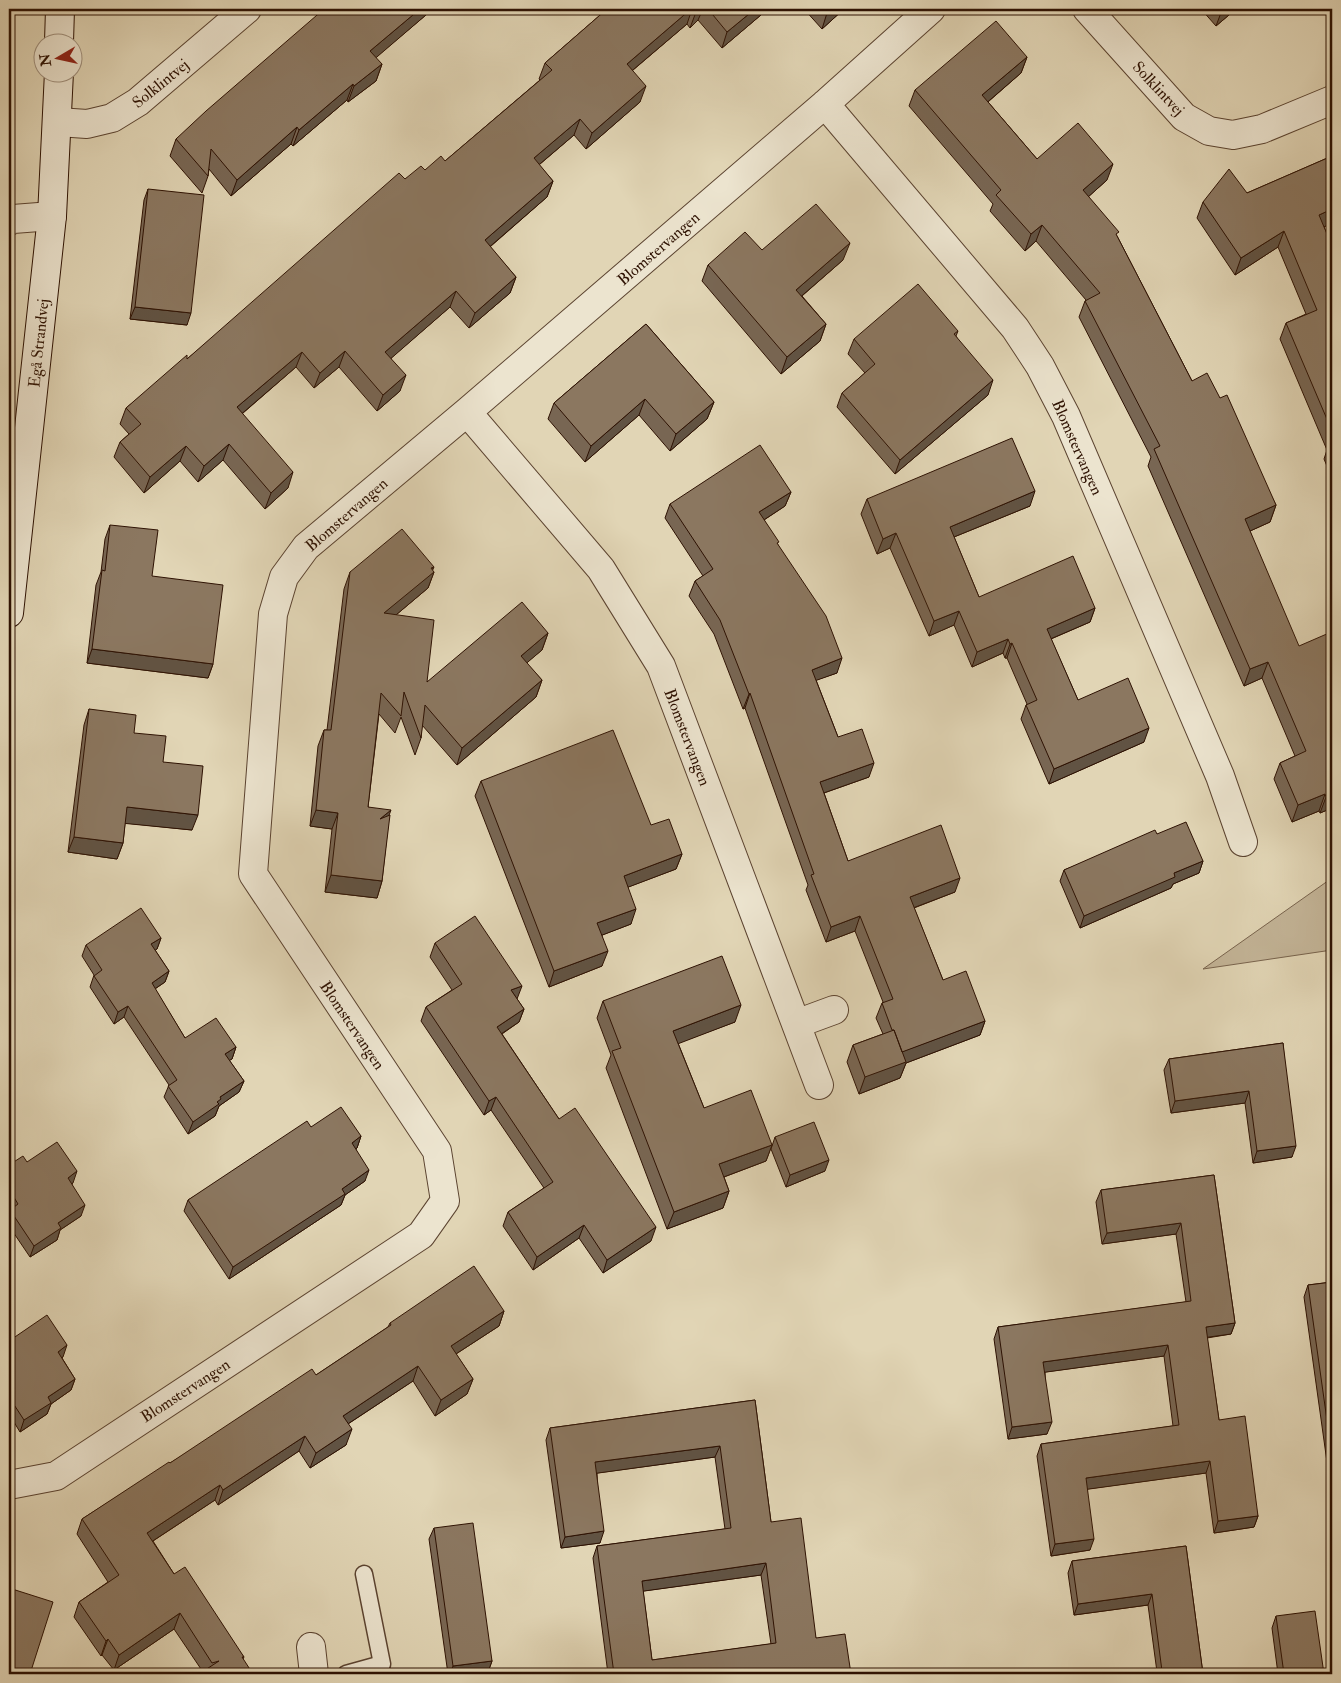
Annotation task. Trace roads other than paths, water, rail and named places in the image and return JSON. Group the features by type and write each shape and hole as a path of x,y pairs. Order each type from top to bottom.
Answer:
{"street":[{"path":"60,9 60,32"},
{"name":"Solklintvej","path":"58,122 87,124 112,118 138,102 247,9"},
{"name":"Blomstervangen","path":"9,1485 56,1476 421,1235 445,1202 437,1151 253,874 273,614 284,577 306,547 467,412 826,104 931,9"},
{"name":"Solklintvej","path":"1087,9 1184,117 1209,132 1233,135 1262,129 1332,100"},
{"name":"Egå Strandvej","path":"9,613 52,216 59,82"},
{"name":"Blomstervangen","path":"826,104 1015,328 1040,366 1066,416 1220,776 1243,842"},
{"path":"9,221 13,219 52,216"},
{"name":"Blomstervangen","path":"467,412 601,569 661,666 819,1085"},
{"path":"796,1024 834,1010"},
{"path":"311,1647 314,1674"}],"lane":[{"path":"346,1674 382,1664 364,1574"}]}
